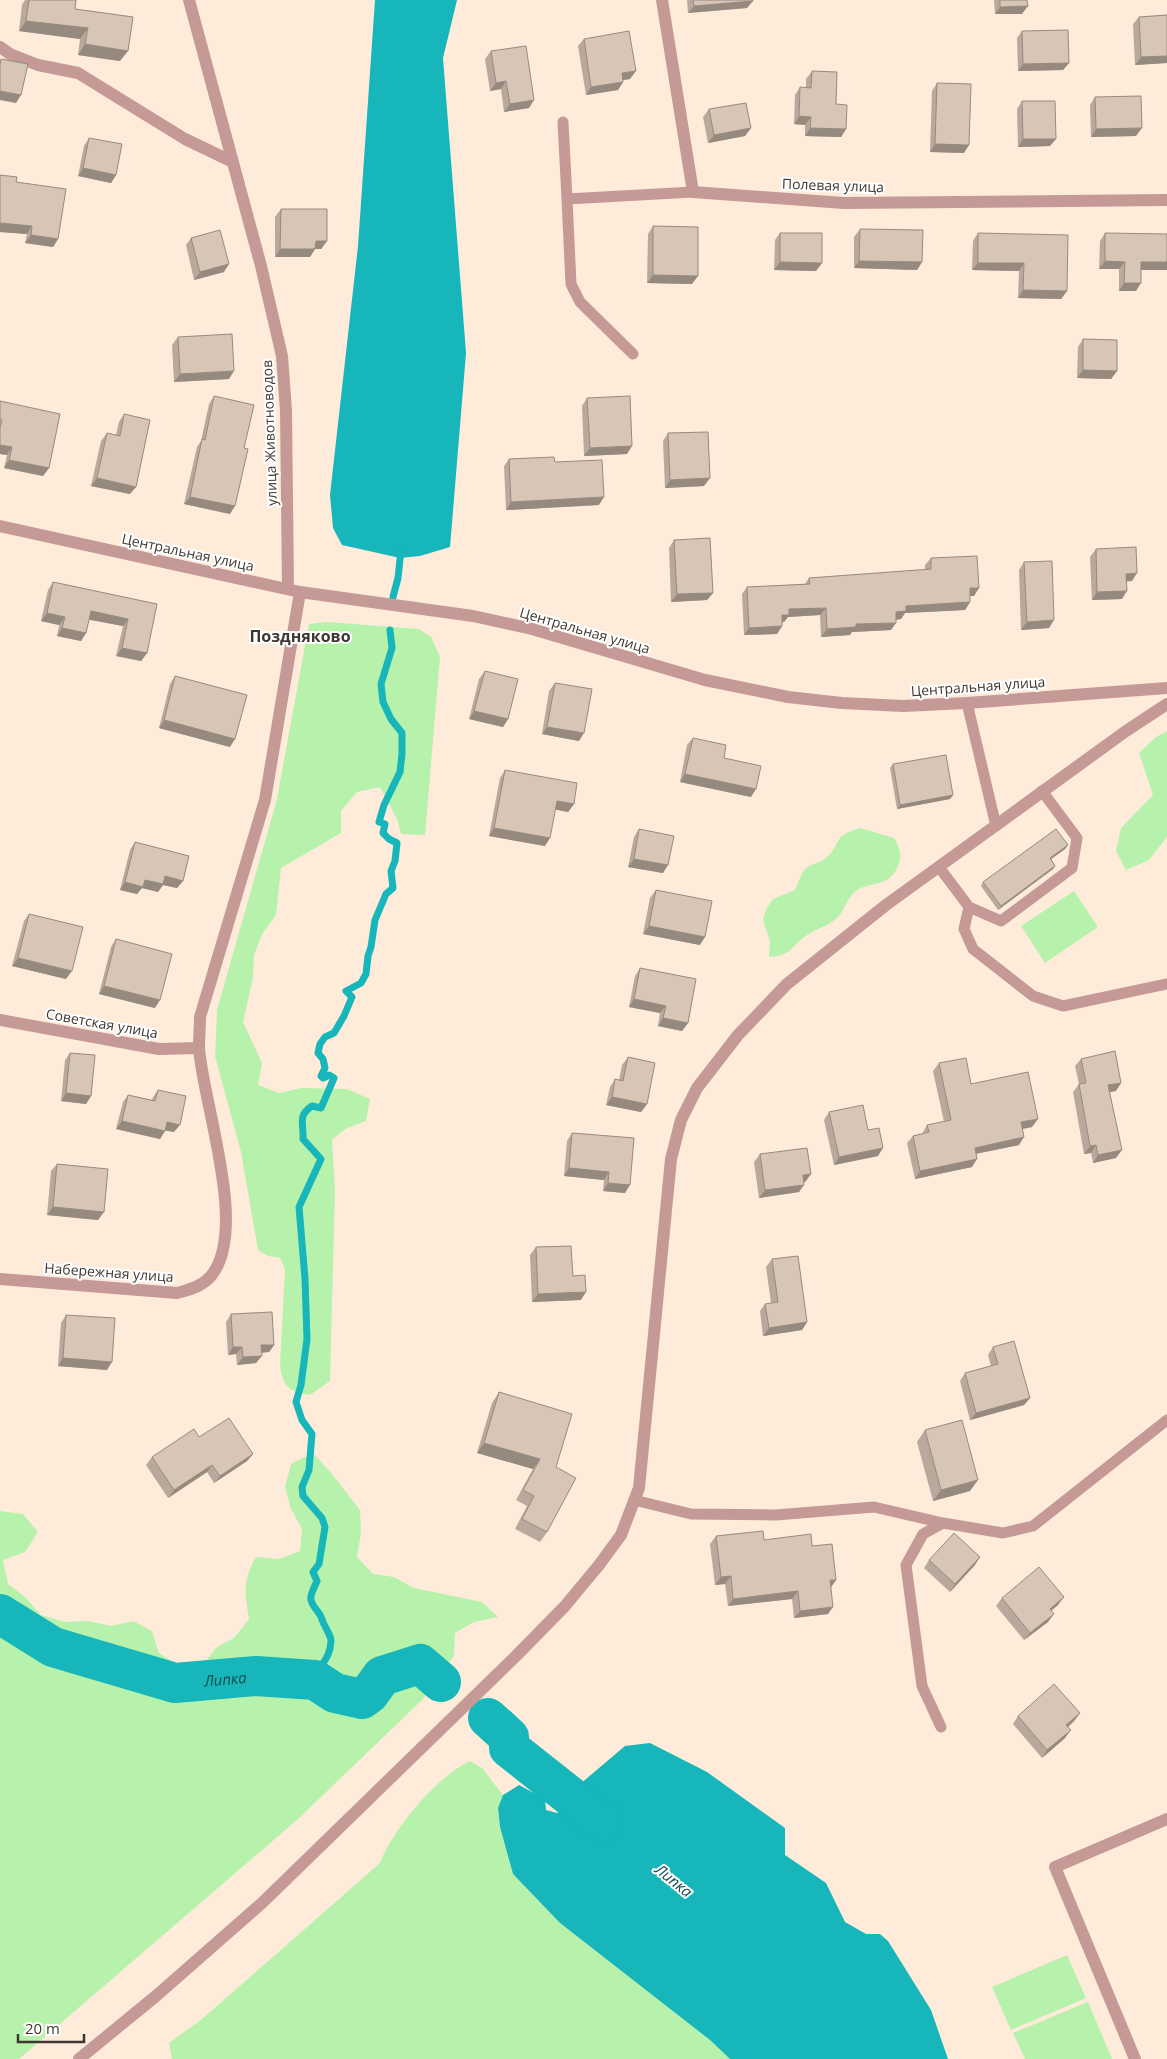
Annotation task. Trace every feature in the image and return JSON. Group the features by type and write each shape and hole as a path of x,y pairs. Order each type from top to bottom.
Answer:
{"street":[{"name":"улица Животноводов","path":"189,0 262,266 282,356 294,591 265,800 200,1017 199,1048 225,1195 225,1229 221,1258 211,1276"},
{"path":"662,0 692,192"},
{"path":"0,47 10,54 38,64 78,73 185,139 233,162"},
{"name":"Полевая улица","path":"692,192 844,203 1167,200"},
{"name":"Центральная улица","path":"0,526 294,591 472,616 524,627 705,680 788,697 842,703 903,706 1167,688"},
{"path":"79,2059 156,1996 262,1902 517,1655 564,1606 599,1565 621,1535 639,1488 671,1159 681,1120 697,1088 738,1035 787,984 886,905 1042,791 1167,704"},
{"name":"Советская улица","path":"0,1020 159,1049 199,1048"},
{"name":"Набережная улица","path":"0,1279 177,1293 198,1287 211,1276"},
{"path":"1135,2059 1055,1867 1167,1819"}],"lane":[{"path":"563,122 571,284 580,302 633,354"},
{"path":"566,199 692,192"},
{"path":"966,703 996,826"},
{"path":"939,867 969,907 1000,921 1072,868 1077,838 1042,791"},
{"path":"969,907 964,929 973,949 1033,996 1063,1006 1167,984"},
{"path":"634,1500 691,1514 776,1515 874,1507 943,1523 1003,1533 1033,1526 1167,1420"},
{"path":"941,1727 922,1686 906,1565 924,1534 943,1523"}],"green space":[{"path":"327,622 419,629 431,637 440,657 425,835 401,834 397,819 380,787 357,792 341,811 341,833 281,868 276,915 262,934 254,955 253,978 243,1022 262,1063 258,1085 279,1093 301,1088 347,1089 370,1099 366,1121 345,1129 332,1140 335,1190 330,1381 310,1395 297,1392 288,1387 281,1373 285,1269 280,1258 268,1256 258,1250 241,1152 215,1056 217,1010 277,799 309,624"},
{"path":"1167,731 1167,837 1149,860 1126,870 1116,851 1121,828 1153,795 1139,753 1156,737"},
{"path":"860,828 894,838 900,850 900,858 893,875 884,881 857,890 834,921 807,935 791,950 782,955 769,957 770,941 763,920 766,909 773,899 795,890 805,869 826,858 845,834"},
{"path":"1074,891 1098,927 1045,963 1021,926"},
{"path":"313,1453 360,1510 361,1533 357,1557 373,1574 394,1577 414,1588 482,1602 498,1617 474,1622 455,1633 454,1656 423,1699 297,1820 19,2059 0,2059 0,1511 23,1514 38,1532 25,1552 3,1560 8,1584 25,1597 41,1615 65,1622 88,1621 111,1626 133,1621 152,1631 159,1653 178,1665 202,1666 216,1648 235,1637 249,1619 246,1587 248,1573 256,1557 279,1559 300,1551 302,1529 291,1509 285,1487 291,1464"},
{"path":"470,1761 482,1768 503,1795 498,1808 500,1827 513,1874 560,1923 710,2040 730,2059 172,2059 169,2043 202,2019 380,1863 395,1835 417,1805 443,1779"},
{"path":"1067,1955 1086,1998 1011,2030 992,1987"},
{"path":"1088,2002 1112,2059 1025,2059 1013,2033"}],"water":[{"path":"375,0 457,0 443,58 466,353 450,547 420,556 400,558 342,545 333,528 330,495 358,246"},
{"path":"650,1743 707,1772 785,1828 785,1855 826,1883 845,1922 866,1934 880,1934 888,1941 931,2010 948,2059 730,2059 710,2040 560,1923 513,1874 500,1827 498,1808 503,1795 519,1785 545,1799 546,1810 557,1813 568,1808 559,1794 561,1788 570,1784 579,1785 625,1746"}],"building":[{"path":"29,0 76,0 75,9 133,17 128,51 85,44 88,28 26,21"},
{"path":"693,0 753,0 753,1 694,6"},
{"path":"1000,0 1027,0 1028,6 1000,7"},
{"path":"1167,15 1167,56 1141,57 1139,17"},
{"path":"1068,30 1069,63 1023,64 1022,31"},
{"path":"629,31 636,71 622,73 623,82 591,87 584,39"},
{"path":"526,46 534,100 510,104 506,81 496,83 491,51"},
{"path":"1,59 28,64 21,95 0,91"},
{"path":"812,71 837,72 836,104 847,105 846,129 810,128 811,117 799,116 800,87 811,88"},
{"path":"937,83 971,84 969,145 935,144"},
{"path":"1141,96 1142,128 1096,129 1095,97"},
{"path":"1022,101 1055,101 1056,139 1023,139"},
{"path":"746,103 751,128 714,135 709,109"},
{"path":"89,138 122,144 116,175 83,168"},
{"path":"0,175 17,177 16,182 66,189 58,239 31,235 32,226 0,223"},
{"path":"281,209 327,209 327,241 316,241 315,249 280,249"},
{"path":"653,226 698,227 698,276 653,275"},
{"path":"860,229 923,230 922,262 859,261"},
{"path":"220,230 229,264 200,272 191,238"},
{"path":"780,233 822,233 822,263 780,262"},
{"path":"978,233 1068,235 1067,291 1023,290 1024,263 978,263"},
{"path":"1105,233 1167,234 1167,262 1141,262 1141,283 1124,283 1125,262 1105,261"},
{"path":"232,334 234,371 180,374 178,337"},
{"path":"1083,339 1117,340 1117,371 1083,370"},
{"path":"214,396 254,405 244,448 248,449 235,506 190,497 202,439 205,440"},
{"path":"630,396 632,446 590,448 587,398"},
{"path":"0,401 60,414 49,468 9,460 12,447 0,445 2,420 0,419"},
{"path":"124,414 150,420 136,487 97,478 107,433 120,436"},
{"path":"708,432 710,478 670,480 668,433"},
{"path":"554,457 555,462 602,460 604,497 511,502 509,459"},
{"path":"710,538 713,593 677,594 674,540"},
{"path":"1136,547 1137,573 1126,574 1127,591 1097,592 1096,549"},
{"path":"977,556 979,588 970,588 970,602 906,606 906,611 896,612 896,623 856,624 856,627 827,629 826,608 789,609 789,615 782,615 782,626 749,628 747,587 810,584 809,578 931,569 931,558"},
{"path":"1052,561 1054,620 1027,622 1024,562"},
{"path":"53,582 157,604 147,653 122,648 128,619 91,611 86,633 62,628 65,617 47,613"},
{"path":"485,671 518,679 508,719 474,711"},
{"path":"175,676 247,695 235,739 164,720"},
{"path":"555,683 592,689 584,733 547,727"},
{"path":"693,738 726,745 724,758 761,766 756,789 685,774"},
{"path":"946,755 953,795 900,805 893,764"},
{"path":"505,770 577,783 574,804 557,801 550,838 494,828"},
{"path":"639,829 674,836 668,865 634,859"},
{"path":"1056,829 1068,845 1050,858 1055,866 1001,906 983,882"},
{"path":"135,842 189,856 183,881 165,876 163,884 145,880 143,887 125,882"},
{"path":"656,890 712,901 705,937 649,926"},
{"path":"29,914 83,927 72,971 18,958"},
{"path":"116,939 172,954 160,1000 104,986"},
{"path":"640,968 696,979 688,1023 663,1018 666,1006 634,999"},
{"path":"1115,1051 1121,1083 1108,1085 1122,1150 1098,1155 1096,1145 1090,1146 1079,1084 1086,1083 1081,1059"},
{"path":"70,1053 95,1055 91,1096 66,1093"},
{"path":"628,1057 655,1063 647,1104 612,1097 615,1079 623,1081"},
{"path":"966,1058 971,1084 1028,1072 1038,1119 1021,1122 1024,1137 975,1148 977,1159 920,1171 913,1136 929,1132 927,1125 951,1120 939,1063"},
{"path":"158,1090 186,1096 180,1125 167,1122 165,1131 122,1121 128,1095 155,1101"},
{"path":"863,1105 868,1130 879,1128 883,1148 839,1157 829,1112"},
{"path":"572,1133 634,1138 630,1185 608,1183 609,1172 569,1168"},
{"path":"807,1148 811,1174 803,1175 804,1185 765,1190 760,1154"},
{"path":"57,1164 108,1169 104,1212 53,1207"},
{"path":"571,1246 573,1276 585,1275 586,1292 538,1294 536,1247"},
{"path":"798,1256 807,1322 769,1328 765,1304 778,1302 772,1259"},
{"path":"272,1312 274,1345 261,1345 262,1356 243,1357 242,1347 233,1347 231,1314"},
{"path":"66,1315 115,1318 112,1362 63,1358"},
{"path":"1014,1341 1030,1398 976,1413 965,1373 998,1364 993,1347"},
{"path":"499,1392 572,1414 556,1467 576,1478 547,1532 522,1519 534,1496 523,1490 540,1459 484,1443"},
{"path":"229,1418 253,1454 220,1476 212,1465 174,1490 152,1457 194,1429 199,1437"},
{"path":"962,1420 978,1480 941,1490 925,1430"},
{"path":"763,1531 764,1540 811,1534 812,1546 832,1544 836,1580 830,1580 833,1607 800,1611 798,1591 733,1599 731,1576 721,1577 716,1536"},
{"path":"954,1533 980,1557 955,1584 929,1560"},
{"path":"1039,1567 1064,1597 1050,1609 1054,1614 1030,1633 1002,1598"},
{"path":"1054,1684 1080,1713 1066,1725 1071,1730 1047,1750 1018,1716"}],"waterway":[{"path":"393,597 398,578 401,550"},
{"path":"315,1680 327,1658 331,1641 330,1635 311,1600 317,1581 313,1572 319,1564 325,1527 322,1518 303,1496 302,1487 309,1470 312,1434 302,1420 296,1402 301,1385 307,1339 305,1279 299,1207 321,1159 303,1139 302,1120 304,1113 312,1106 321,1108 334,1078 329,1075 323,1078 321,1076 325,1068 323,1059 318,1053 320,1044 325,1037 334,1033 344,1016 352,997 346,991 361,983 366,974 375,920 386,894 393,888 391,871 395,861 397,843 383,833 385,824 379,822 384,805 400,772 402,754 402,733 391,719 383,702 381,684 392,648 390,630"},
{"name":"Липка","path":"0,1614 53,1647 175,1683 256,1676 315,1680 335,1693 362,1699 369,1694 382,1676 420,1664 441,1682"},
{"name":"Липка","path":"488,1718 509,1737 509,1748 604,1823"}],"district":[{"name":"Поздняково","path":"300,636"}]}
